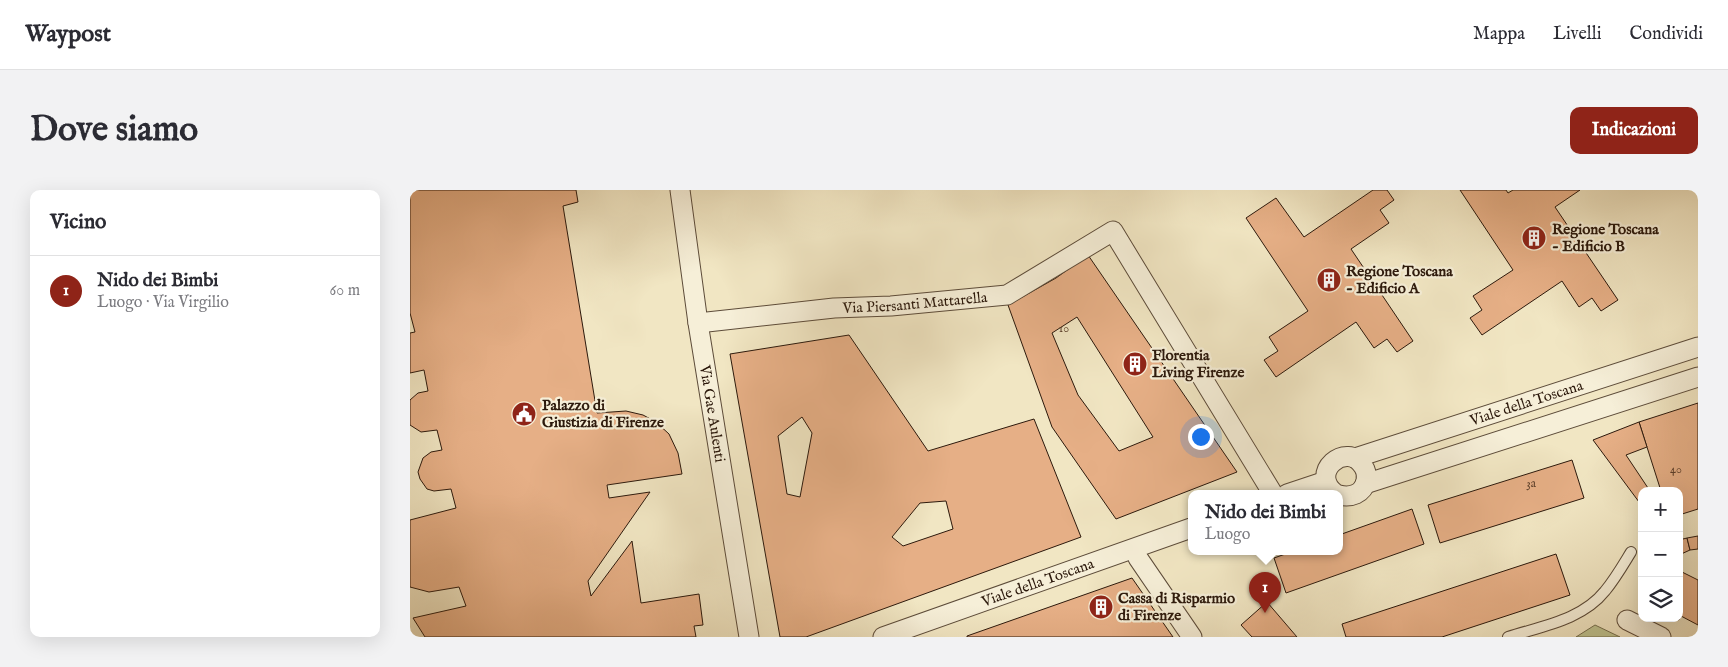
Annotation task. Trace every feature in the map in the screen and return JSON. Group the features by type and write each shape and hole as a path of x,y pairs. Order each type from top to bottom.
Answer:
{"street":[{"name":"Via Gae Aulenti","path":"680,190 698,323 749,637"},
{"name":"Via Piersanti Mattarella","path":"698,323 834,308 891,306 1007,295 1113,232 1271,490"},
{"name":"Viale della Toscana","path":"1331,490 1328,468 1336,459 1349,456 1355,458 1698,347"},
{"name":"Viale della Toscana","path":"1343,494 1350,496 1356,494 1365,484 1698,377"},
{"path":"1355,458 1366,472 1365,484"},
{"name":"Viale della Toscana","path":"883,637 1188,529"},
{"name":"Viale della Toscana","path":"911,637 1188,541"},
{"path":"1138,558 1192,637"},
{"path":"1628,620 1661,637"}],"lane":[{"path":"1508,637 1571,617 1592,604 1605,591 1631,552"}],"green space":[{"path":"1595,625 1620,637 1576,637"}],"building":[{"name":"Palazzo di Giustizia di Firenze","path":"410,190 576,190 578,202 563,206 597,413 626,411 643,415 656,422 669,434 678,453 682,474 607,485 609,498 650,492 588,581 591,596 632,541 641,603 699,594 703,625 694,626 696,637 425,637 413,618 466,606 459,587 429,592 410,587 410,520 456,508 451,489 434,491 427,489 420,479 418,472 423,458 431,452 442,450 437,430 421,432 410,425 410,400 418,393 428,391 424,370 410,373 410,333 415,332 410,313"},
{"name":"Regione Toscana - Edificio A","path":"1373,190 1387,190 1394,200 1380,210 1389,223 1351,249 1413,341 1397,352 1387,339 1374,348 1356,322 1276,377 1264,360 1278,351 1269,337 1308,311 1246,218 1276,198 1304,237"},
{"name":"Regione Toscana - Edificio B","path":"1460,190 1506,190 1508,193 1513,190 1580,190 1555,207 1618,300 1601,311 1592,298 1579,307 1562,281 1482,335 1470,318 1482,310 1473,296 1513,270"},
{"name":"Florentia Living Firenze","path":"1088,255 1237,472 1116,519 1052,427 1008,305 1056,278","holes":["1077,317 1153,437 1119,451 1078,395 1052,333"]},
{"path":"849,335 928,451 1034,419 1081,537 806,637 780,637 730,354","holes":["802,417 812,433 800,497 787,494 778,436","946,501 953,529 903,546 892,537 920,503"]},
{"path":"1698,403 1698,509 1683,514 1683,487 1660,487 1639,422"},
{"path":"1639,422 1647,447 1626,455 1647,487 1638,487 1638,501 1593,440"},
{"path":"1572,460 1584,498 1440,543 1428,505"},
{"path":"1412,509 1424,544 1286,593 1274,558 1282,555 1343,555 1343,534"},
{"path":"1698,536 1698,549 1690,550 1687,538"},
{"path":"1687,538 1690,550 1683,553 1683,539"},
{"path":"1556,554 1570,595 1442,637 1346,637 1342,624"},
{"path":"1683,572 1698,580 1698,625 1683,617"},
{"name":"Cassa di Risparmio di Firenze","path":"1132,578 1173,637 967,637 967,636"},
{"path":"1267,602 1297,637 1252,637 1241,625"}],"place":[{"name":"Regione Toscana - Edificio B","path":"1534,238"},
{"name":"Regione Toscana - Edificio A","path":"1329,280"},
{"name":"Florentia Living Firenze","path":"1135,364"},
{"name":"Palazzo di Giustizia di Firenze","path":"524,414"},
{"name":"Cassa di Risparmio di Firenze","path":"1101,607"},
{"name":"Nido dei Bimbi","path":"1265,613"}]}
